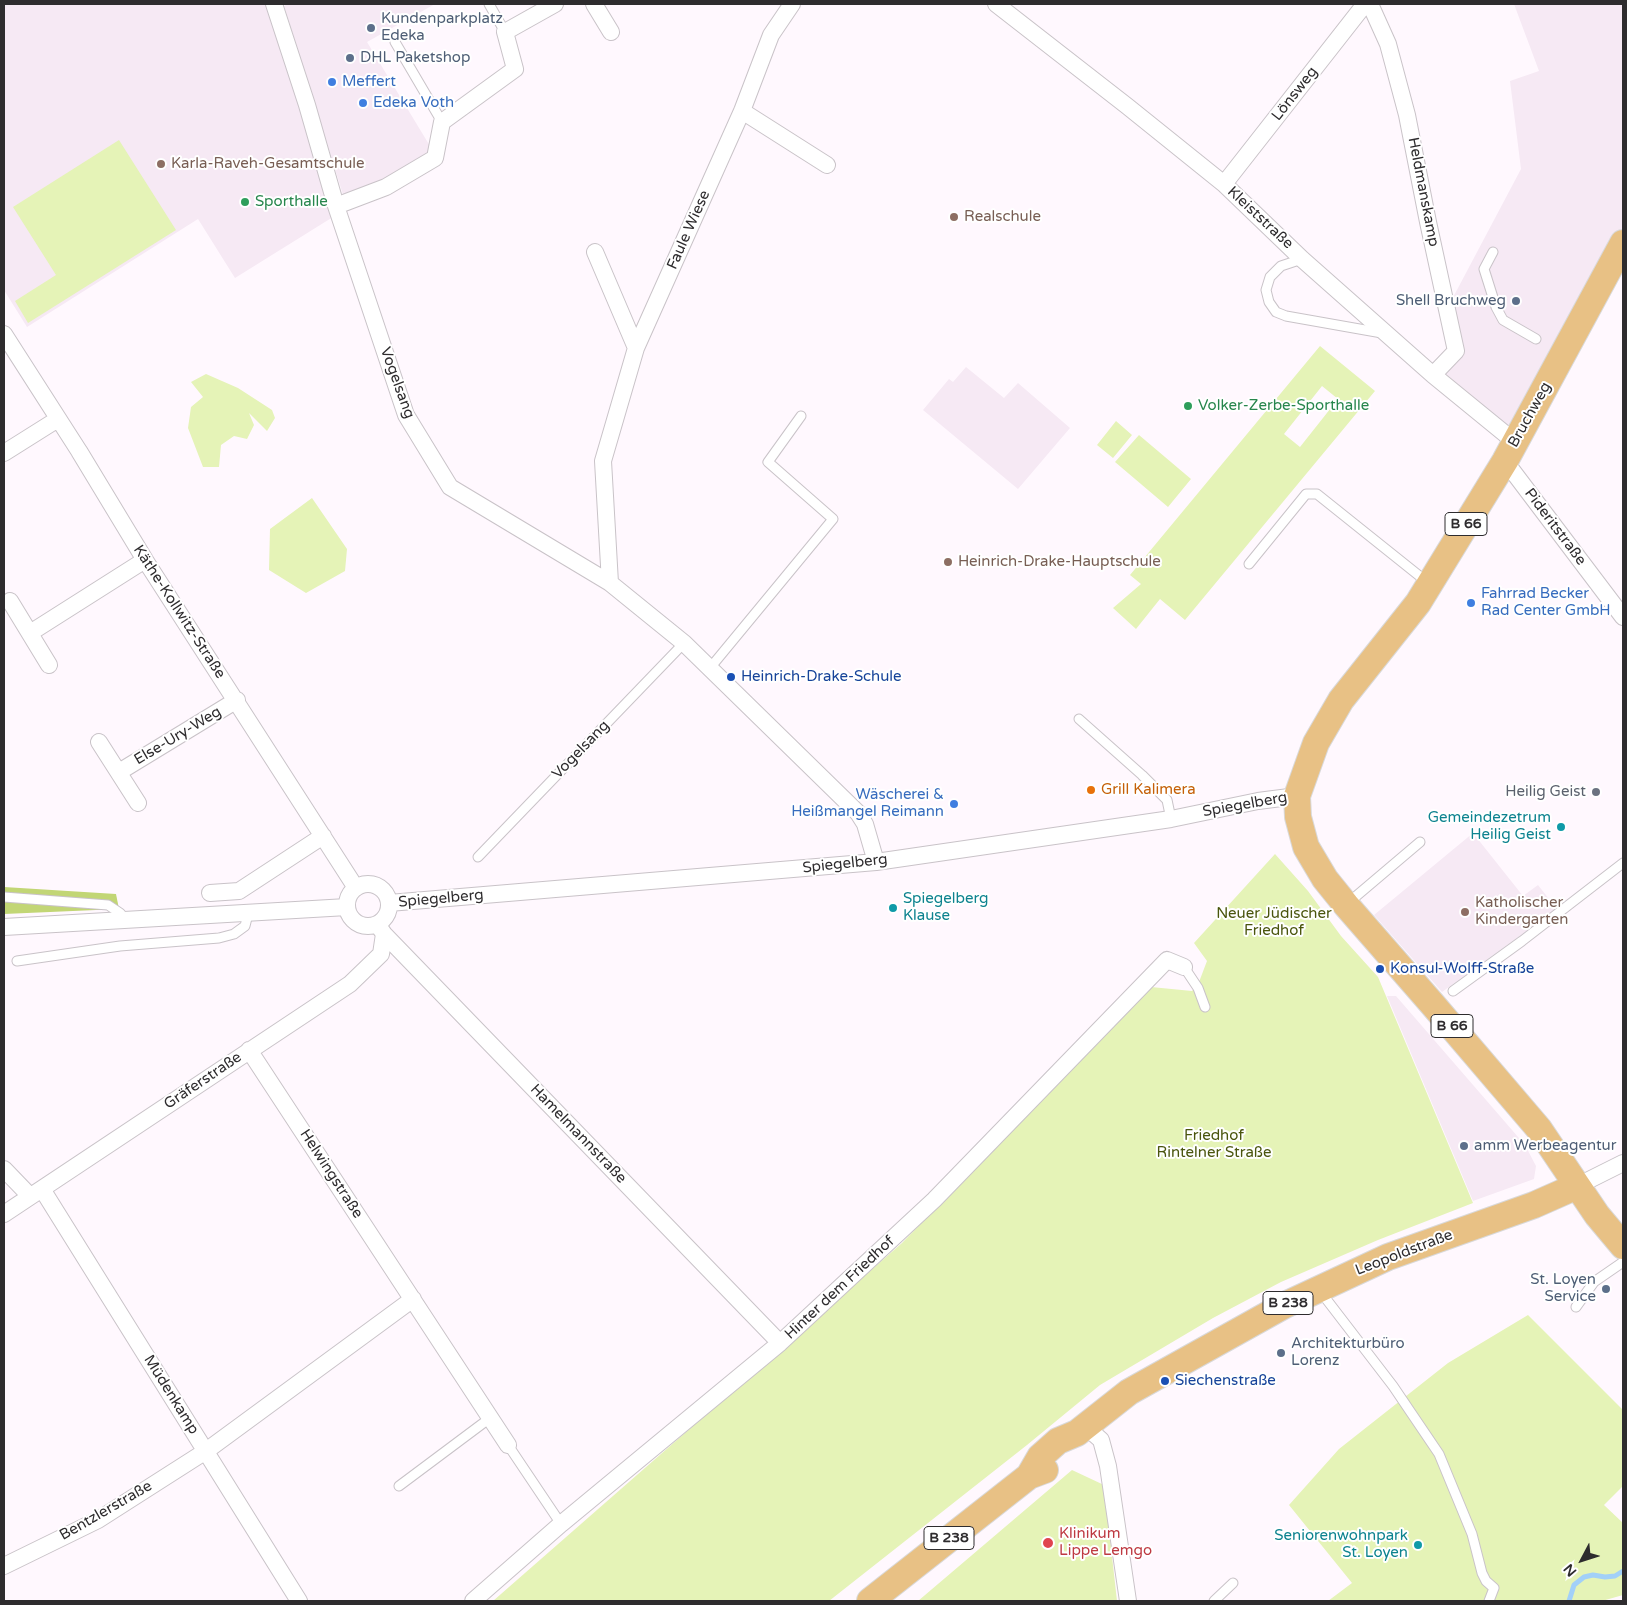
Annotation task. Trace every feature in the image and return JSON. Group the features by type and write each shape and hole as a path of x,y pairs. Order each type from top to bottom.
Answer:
{"main road":[{"name":"Bruchweg","path":"1346,905 1311,858 1298,817 1297,796 1316,743 1341,700 1418,603 1430,584 1510,452 1623,243"},
{"name":"B 66","path":"1346,905 1539,1129 1576,1186"},
{"path":"1576,1186 1623,1246"},
{"name":"Leopoldstraße","path":"1081,1429 1129,1392 1191,1356 1318,1288 1388,1257 1534,1205 1576,1186"},
{"name":"B 238","path":"870,1601 1029,1476 1051,1467 1072,1448 1081,1429"}],"street":[{"name":"Vogelsang","path":"274,4 308,105 336,206 406,415 450,487 610,583 684,643 858,813 865,824 876,862"},
{"path":"336,206 386,187 435,158 442,122 515,69 506,32 555,4"},
{"path":"594,4 611,32"},
{"name":"Faule Wiese","path":"610,583 603,461 636,348 742,111 771,35 792,4"},
{"name":"Kleiststraße","path":"996,4 1128,106 1224,184 1302,258 1433,375 1510,452"},
{"name":"Lönsweg","path":"1224,184 1365,4"},
{"name":"Heldmanskamp","path":"1370,4 1388,44 1407,115 1456,352 1433,375"},
{"path":"742,111 827,165"},
{"path":"595,252 636,348"},
{"name":"Käthe-Kollwitz-Straße","path":"4,334 145,560 237,700 356,888"},
{"path":"4,453 58,419"},
{"name":"Pideritstraße","path":"1510,452 1623,617"},
{"path":"30,633 145,560"},
{"path":"10,601 50,665"},
{"name":"Else-Ury-Weg","path":"119,772 237,700"},
{"name":"Else-Ury-Weg","path":"99,742 138,802"},
{"name":"Spiegelberg","path":"388,904 876,862 1171,819 1258,801 1297,796"},
{"path":"210,892 240,891 323,836"},
{"path":"366,884 374,885 381,889 386,896 388,904 381,929 358,924 348,914 346,907 351,892 366,884"},
{"path":"4,927 346,907"},
{"name":"Gräferstraße","path":"4,1214 350,984 381,954 381,929"},
{"name":"Hamelmannstraße","path":"381,929 780,1343"},
{"name":"Hinter dem Friedhof","path":"473,1601 561,1524 780,1343 934,1200 1167,960 1184,968"},
{"name":"Helwingstraße","path":"249,1050 508,1445"},
{"name":"Leopoldstraße","path":"1576,1186 1623,1163"},
{"name":"Müdenkamp","path":"4,1169 36,1192 206,1451 299,1601"},
{"path":"206,1451 413,1299"},
{"path":"1081,1429 1101,1440 1108,1466 1128,1601"},
{"name":"Bentzlerstraße","path":"4,1566 98,1520 206,1451"}],"lane":[{"path":"489,4 506,32"},
{"path":"395,42 442,122"},
{"path":"1493,252 1484,270 1496,306 1503,320 1536,339"},
{"path":"1302,258 1281,266 1270,278 1266,290 1268,302 1276,312 1286,316 1388,334"},
{"path":"710,668 833,519 768,462 801,416"},
{"path":"1249,564 1306,494 1317,494 1430,584"},
{"name":"Vogelsang","path":"478,857 684,643"},
{"path":"1079,719 1167,800 1171,819"},
{"path":"1346,905 1420,842"},
{"path":"1453,991 1522,941 1623,863"},
{"path":"4,897 108,905 125,919"},
{"path":"17,961 120,946 219,938 234,934 245,926 248,914"},
{"path":"1184,968 1198,988 1205,1007"},
{"path":"1576,1307 1594,1282 1623,1262"},
{"path":"1318,1288 1394,1386 1439,1454 1472,1534 1482,1573 1486,1581 1494,1588 1489,1601"},
{"path":"399,1486 490,1418"},
{"name":"Helwingstraße","path":"508,1445 561,1524"},
{"path":"1214,1601 1233,1583"}],"shaded area":[{"name":"Karla-Raveh-Gesamtschule","path":"4,4 267,4 303,112 333,217 235,278 198,219 27,327 4,290"},
{"path":"288,4 435,4 367,42 433,151 384,184 344,198 284,6"},
{"path":"1514,4 1623,4 1623,231 1510,435 1438,375 1460,352 1449,305 1521,169 1510,81 1539,71"},
{"path":"966,367 1004,398 1018,383 1070,428 1018,489 923,410 949,379 953,382"},
{"name":"Katholischer Kindergarten","path":"1473,833 1523,896 1538,885 1557,909 1442,992 1374,915"},
{"path":"1387,996 1396,996 1525,1145 1536,1166 1534,1179 1473,1201"}],"green space":[{"path":"119,140 176,230 28,323 15,301 56,275 13,207"},
{"path":"1320,346 1375,391 1185,620 1160,599 1136,629 1113,608 1141,584 1130,575","holes":["1322,386 1338,399 1300,447 1284,434"]},
{"path":"206,374 238,388 272,410 275,418 267,431 249,413 254,425 247,439 234,436 221,445 219,467 203,467 188,428 191,407 203,397 191,382"},
{"path":"1116,421 1132,435 1113,458 1097,445"},
{"path":"1139,435 1191,479 1168,507 1115,462"},
{"path":"312,498 347,549 345,571 306,593 269,570 270,529"},
{"name":"Friedhof Rintelner Straße","path":"1275,854 1308,891 1341,936 1378,977 1473,1203 1378,1240 1281,1282 1213,1318 1100,1385 829,1601 493,1601 902,1243 1151,987 1192,991 1199,982 1207,961 1194,943"},
{"path":"4,887 116,894 119,909 4,914"},
{"path":"1528,1315 1623,1410 1623,1486 1604,1505 1623,1523 1623,1595 1602,1601 1328,1601 1352,1583 1289,1505 1339,1449 1448,1363"},
{"name":"Klinikum Lippe Lemgo","path":"1072,1470 1104,1485 1117,1601 918,1601"}],"waterway":[{"path":"1569,1601 1574,1585 1584,1577 1593,1575 1615,1576 1623,1571"}],"place":[{"name":"Kundenparkplatz Edeka","path":"371,28"},
{"name":"DHL Paketshop","path":"350,58"},
{"name":"Meffert","path":"332,82"},
{"name":"Edeka Voth","path":"363,103"},
{"name":"Karla-Raveh-Gesamtschule","path":"161,164"},
{"name":"Sporthalle","path":"245,202"},
{"name":"Realschule","path":"954,217"},
{"name":"Shell Bruchweg","path":"1516,301"},
{"name":"Volker-Zerbe-Sporthalle","path":"1188,406"},
{"name":"Heinrich-Drake-Hauptschule","path":"948,562"},
{"name":"Fahrrad Becker Rad Center GmbH","path":"1471,603"},
{"name":"Heinrich-Drake-Schule","path":"731,677"},
{"name":"Grill Kalimera","path":"1091,790"},
{"name":"Heilig Geist","path":"1596,792"},
{"name":"Wäscherei & Heißmangel Reimann","path":"954,804"},
{"name":"Gemeindezetrum Heilig Geist","path":"1561,827"},
{"name":"Spiegelberg Klause","path":"893,908"},
{"name":"Katholischer Kindergarten","path":"1465,912"},
{"name":"Konsul-Wolff-Straße","path":"1380,969"},
{"name":"amm Werbeagentur","path":"1464,1146"},
{"name":"St. Loyen Service","path":"1606,1289"},
{"name":"Architekturbüro Lorenz","path":"1281,1353"},
{"name":"Siechenstraße","path":"1165,1381"},
{"name":"Klinikum Lippe Lemgo","path":"1048,1543"},
{"name":"Seniorenwohnpark St. Loyen","path":"1418,1545"}],"park label":[{"name":"Neuer Jüdischer Friedhof","path":"1274,922"}]}
